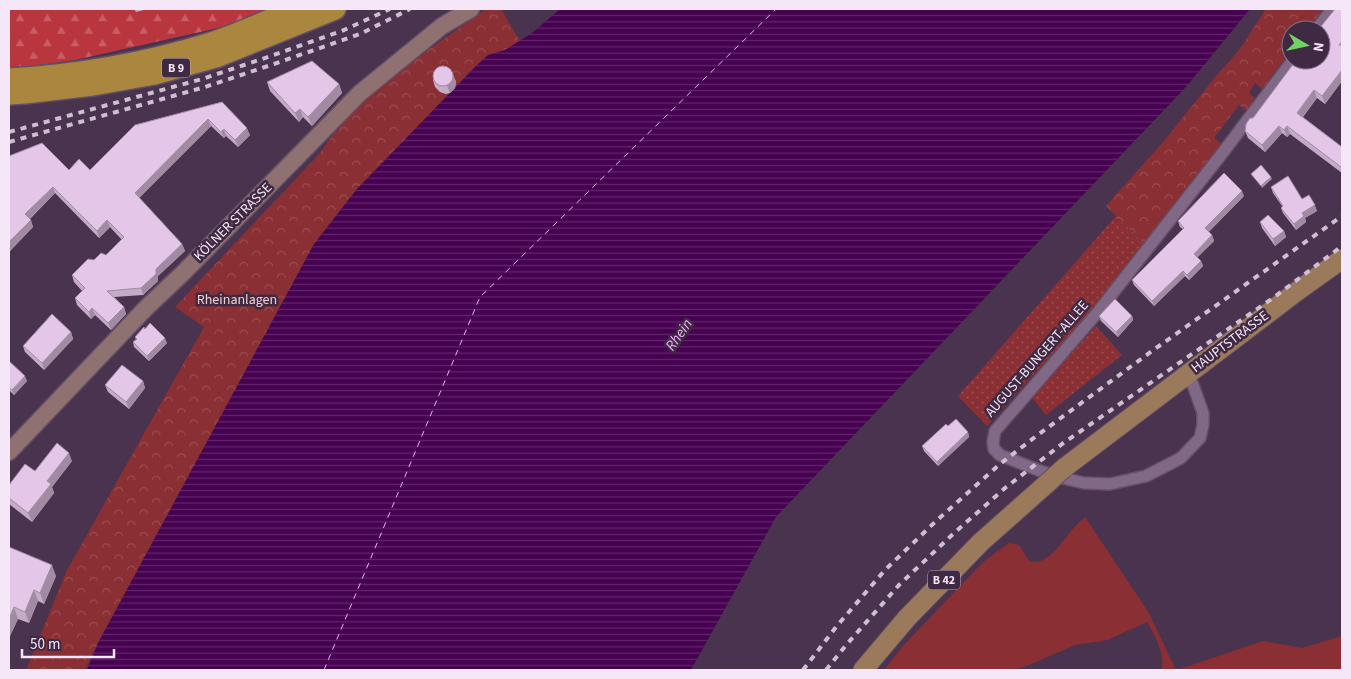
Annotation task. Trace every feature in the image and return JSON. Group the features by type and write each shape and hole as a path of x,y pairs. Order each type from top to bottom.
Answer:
{"highway":[{"name":"B 9","path":"9,79 92,69 153,58 212,42 296,9"},
{"name":"B 9","path":"9,94 93,84 154,74 216,57 335,9"}],"main road":[{"name":"HAUPTSTRASSE","path":"862,670 907,618 981,542 1064,468 1342,259"}],"street":[{"name":"KÖLNER STRASSE","path":"9,452 146,308 183,273 360,93 442,26 471,9"},
{"path":"1324,20 1332,9"},
{"name":"AUGUST-BUNGERT-ALLEE","path":"1187,374 1194,385 1203,413 1200,438 1181,458 1146,476 1110,484 1084,483 1043,472 1000,455 994,449 995,431 1098,312 1285,70"}],"green space":[{"path":"9,9 272,9 227,26 75,60 9,69"},
{"name":"Rheinanlagen","path":"486,9 501,9 520,41 505,50 488,55 474,68 357,189 314,244 85,670 26,670 67,570 204,327 175,307 320,153 332,136 367,97 428,50"},
{"path":"1266,9 1323,9 1315,20 1281,20 1281,64 1262,89 1255,83 1249,93 1255,99 1247,111 1239,105 1214,138 1222,144 1144,244 1106,206 1163,142 1245,41"},
{"path":"1116,216 1144,244 1094,308 987,426 958,396"},
{"path":"1096,326 1122,355 1046,415 1032,398"},
{"path":"1085,517 1149,613 1176,670 1161,670 1161,652 1147,622 1108,640 1075,645 1027,666 1012,670 884,670 902,647 983,562 1009,543 1019,545 1029,561 1036,562 1042,560 1058,548"},
{"path":"1342,636 1342,670 1177,670 1263,641 1302,648"}],"water":[{"name":"Rhein","path":"560,9 1250,9 1186,87 776,517 691,670 87,670 98,643 314,244 357,189 474,68 488,55 505,50 532,33"}],"building":[{"path":"1335,9 1342,9 1342,41 1339,45 1342,45 1342,70 1322,96 1314,90 1297,113 1342,147 1341,167 1287,126 1284,130 1279,126 1262,145 1245,131 1246,124 1250,118 1253,118 1289,70 1331,70 1331,20 1326,20"},
{"path":"312,61 339,84 308,117 300,109 295,113 267,82"},
{"path":"439,66 447,66 453,72 453,80 447,86 439,86 433,80 433,72"},
{"path":"222,102 247,128 235,140 224,129 221,132 208,119 135,193 182,244 156,269 156,274 141,288 107,291 124,307 108,323 92,308 89,312 75,298 85,288 72,275 88,259 94,260 101,253 106,255 124,237 107,220 97,231 53,187 25,214 31,220 9,242 9,156 42,143 69,170 79,159 90,170 135,125"},
{"path":"1261,165 1271,177 1261,186 1251,174"},
{"path":"1224,173 1242,191 1205,228 1212,235 1194,254 1201,261 1187,275 1183,271 1152,301 1132,280 1184,228 1178,221"},
{"path":"1288,176 1302,199 1309,195 1315,205 1302,213 1304,216 1294,224 1281,208 1283,206 1271,187"},
{"path":"1268,215 1284,231 1273,239 1260,222"},
{"path":"1115,299 1132,316 1116,332 1099,316"},
{"path":"52,314 71,332 42,363 23,346"},
{"path":"150,323 165,338 147,356 133,342 137,339 135,337"},
{"path":"9,361 25,376 12,390 9,387"},
{"path":"122,365 143,381 126,402 105,385"},
{"path":"956,419 968,432 937,462 922,446 946,424 948,426"},
{"path":"57,443 69,453 47,481 51,484 28,513 9,498 9,485 25,464 35,471"},
{"path":"9,547 52,565 40,593 34,590 25,612 14,607 9,619"}],"ferry route":[{"path":"324,670 480,297 776,9"}],"railway":[{"path":"9,132 202,79 344,30 390,9"},
{"path":"9,142 205,87 360,34 410,9"},
{"path":"803,670 836,627 885,570 1000,464 1152,351 1342,216"},
{"path":"826,670 899,585 1005,488 1062,444 1273,298 1342,246"}]}
